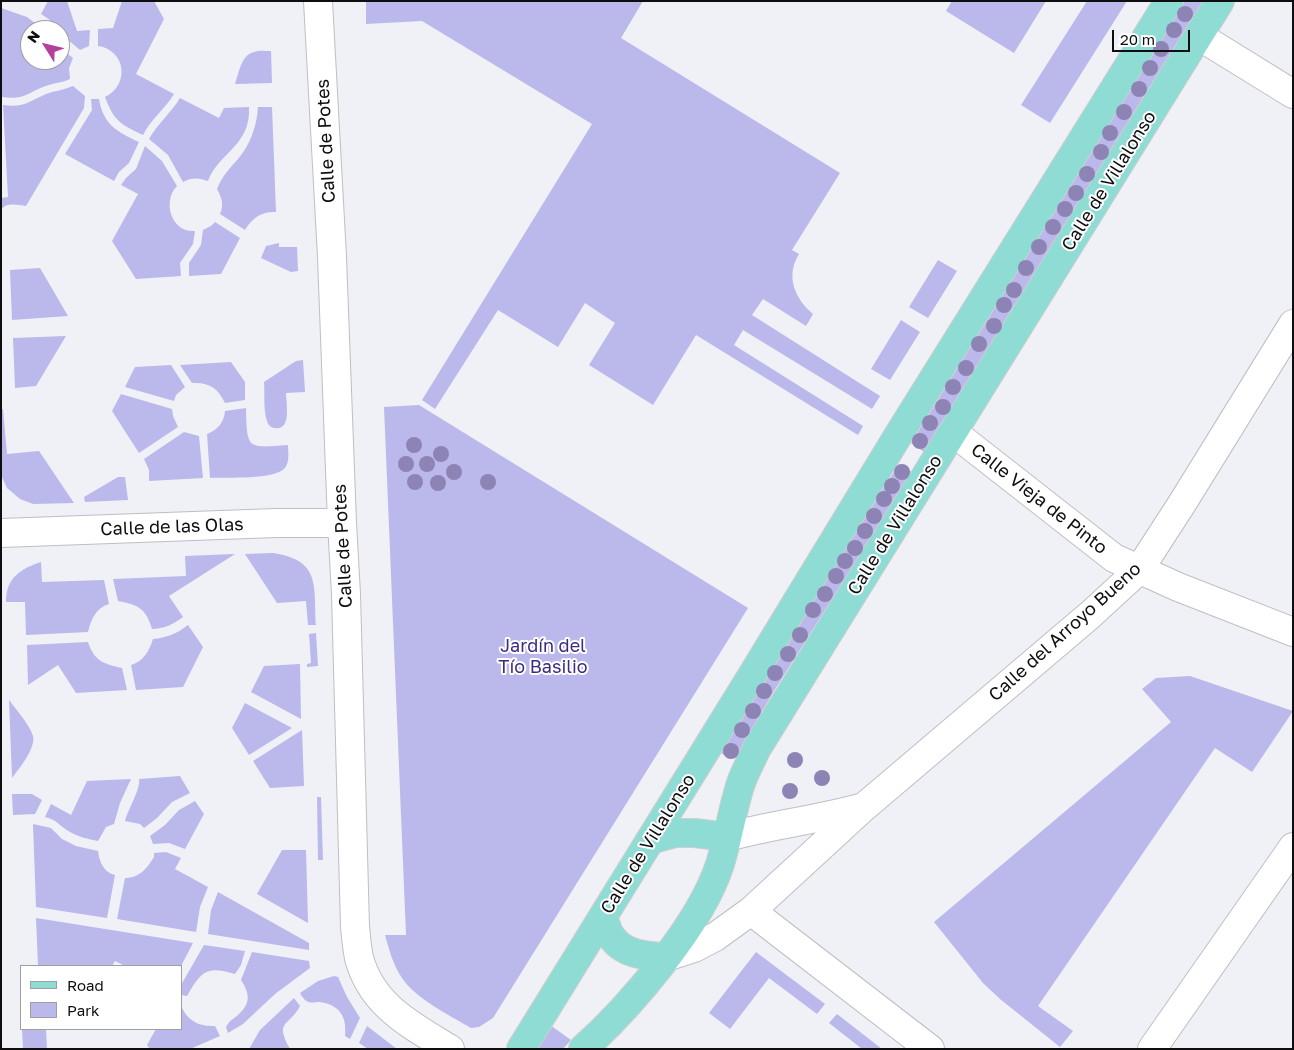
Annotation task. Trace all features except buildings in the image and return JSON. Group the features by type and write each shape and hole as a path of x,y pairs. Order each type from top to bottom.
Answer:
{"main road":[{"name":"Calle de Villalonso","path":"521,1049 899,434 1169,1"},
{"name":"Calle de Villalonso","path":"582,1049 631,999 666,957 691,922 707,894 720,865 740,785 757,748 1220,1"},
{"path":"650,840 675,832 727,837"},
{"path":"603,917 611,937 623,947 639,955 666,957"}],"street":[{"name":"Calle de Potes","path":"318,1 332,257 346,594 355,927 359,958 370,984 390,1009 409,1024 450,1049"},
{"path":"1199,36 1293,94"},
{"name":"Calle del Arroyo Bueno","path":"666,957 694,948 715,937 751,911 864,807 1078,626 1139,570 1293,324"},
{"name":"Calle Vieja de Pinto","path":"953,432 1114,558 1139,570 1293,632"},
{"name":"Calle de las Olas","path":"1,533 276,523 342,523"},
{"name":"Calle del Arroyo Bueno","path":"727,837 825,818 864,807"},
{"path":"1152,1049 1293,847"},
{"path":"751,911 930,1049"}],"green space":[{"path":"48,1 67,1 77,31 90,30 89,46 80,50 70,42 70,20 50,20 41,14"},
{"path":"122,1 154,1 164,19 136,74 174,94 143,135 129,128 115,117 105,97 113,92 118,85 121,77 121,68 114,54 98,46 98,29 113,28"},
{"path":"366,1 643,1 621,38 840,173 792,250 799,254 793,271 794,287 801,301 813,314 806,326 763,299 752,315 880,396 872,409 743,330 734,345 863,426 858,435 696,335 653,405 589,365 615,323 585,303 558,347 498,310 435,409 422,400 592,124 422,21 366,24"},
{"path":"952,1 1046,1 1014,53 946,11"},
{"path":"1087,1 1127,1 1050,123 1021,105"},
{"path":"1185,1 1203,1 924,452 911,443"},
{"path":"1,8 31,20 20,20 20,70 69,70 70,79 46,86 20,97 2,97"},
{"path":"256,51 271,51 272,83 235,84 241,65 246,57"},
{"path":"73,86 85,96 84,108 26,206 9,205 1,210 1,198 8,197 3,105 21,105 46,94"},
{"path":"180,98 219,118 224,108 249,107 245,131 240,140 213,171 208,181 196,178 183,182 168,155 149,139"},
{"path":"91,99 99,99 104,115 112,126 124,135 139,142 129,163 119,172 114,181 65,154 92,110"},
{"path":"258,107 272,107 276,212 258,216 245,230 220,214 222,202 217,189 223,176 242,154 249,141 254,128"},
{"path":"145,146 162,161 177,186 172,192 170,200 171,215 175,222 180,227 195,231 193,244 180,263 181,276 136,279 112,241 138,194 121,185 136,169"},
{"path":"215,222 240,238 221,274 189,276 189,263 201,245 203,230"},
{"path":"279,243 279,247 297,247 298,271 291,272 261,258 266,246"},
{"path":"938,260 957,271 928,318 909,307"},
{"path":"40,268 68,316 12,320 10,270"},
{"path":"901,320 920,332 890,380 871,369"},
{"path":"66,336 36,386 15,388 13,338"},
{"path":"303,360 305,392 286,393 286,421 280,428 272,427 268,424 266,416 264,382 296,361"},
{"path":"231,362 245,382 245,400 225,403 219,393 212,387 192,383 180,365"},
{"path":"171,365 185,387 176,395 174,401 125,387 135,367"},
{"path":"121,394 172,409 178,427 139,453 112,411"},
{"name":"Jardín del Tío Basilio","path":"419,405 748,608 493,1018 479,1027 471,1028 424,1000 408,986 396,968 385,935 406,935 384,407"},
{"path":"246,408 249,439 257,446 288,445 287,465 280,472 261,476 210,478 207,434 220,425 225,411"},
{"path":"1,409 3,409 7,454 39,451 74,503 33,504 20,499 7,488 1,475"},
{"path":"184,432 199,436 203,478 149,481 149,470 144,459"},
{"path":"899,464 912,472 774,691 735,758 727,757 721,753 761,683"},
{"path":"118,477 125,477 128,500 85,502 84,497"},
{"path":"273,553 300,562 312,577 316,625 308,625 306,601 277,603 245,554"},
{"path":"235,554 169,596 183,617 169,626 152,629 144,612 136,606 118,601 113,579 186,576 185,556"},
{"path":"41,562 42,582 104,580 109,604 101,608 95,615 88,632 26,635 25,602 6,602 7,594 12,581 21,571"},
{"path":"188,625 203,647 183,687 136,690 131,665 145,655 153,639 172,635"},
{"path":"316,633 318,666 307,667 307,664 311,663 309,634"},
{"path":"88,642 93,654 100,661 122,668 127,690 76,693 58,665 28,685 27,645"},
{"path":"300,664 301,719 251,692 264,666"},
{"path":"1190,676 1293,711 1252,772 1215,748 1038,1006 1073,1031 1060,1047 983,983 934,922 1171,722 1142,689 1156,678"},
{"path":"9,700 23,718 33,736 32,746 26,758 12,778"},
{"path":"245,703 292,728 249,755 232,728"},
{"path":"302,730 304,786 270,788 253,761"},
{"path":"180,776 190,793 172,802 157,818 144,828 140,824 125,821 138,788 139,779"},
{"path":"131,779 120,803 114,824 106,827 98,841 73,834 53,820 45,817 51,804 71,815 87,781"},
{"path":"12,794 32,794 42,800 35,814 13,815"},
{"path":"317,797 321,797 323,860 318,860"},
{"path":"195,801 204,814 185,849 169,843 153,844 150,836 165,825 179,810"},
{"path":"33,824 51,828 62,839 76,846 98,851 103,866 108,872 115,875 107,918 36,907"},
{"path":"282,850 306,850 308,923 257,894"},
{"path":"166,852 181,858 175,869 208,887 200,907 196,932 117,919 125,878 130,878 142,872 149,865 154,857 154,853"},
{"path":"218,892 309,943 309,950 208,934 211,910"},
{"path":"36,918 193,943 182,965 123,965 115,961 113,965 38,965"},
{"path":"204,945 245,951 241,965 235,974 217,970 205,973 196,981 187,996 182,995 182,983"},
{"path":"252,952 309,961 310,968 275,994 243,1024 228,1033 227,1025 242,1011 247,1002 246,990 241,980"},
{"path":"756,952 825,1004 817,1014 769,978 730,1029 709,1013"},
{"path":"334,976 338,977 347,997 360,1018 350,1039 345,1036 345,1023 337,1009 320,1002 307,1001 300,993 318,981"},
{"path":"294,998 300,1006 283,1028 285,1040 290,1049 249,1049 260,1030"},
{"path":"182,1008 186,1015 194,1022 215,1026 220,1036 190,1049 150,1049 147,1045 155,1030 182,1030"},
{"path":"837,1014 882,1049 862,1049 829,1023"},
{"path":"550,1025 571,1040 563,1049 536,1049"},
{"path":"367,1026 397,1049 368,1049 359,1043"},
{"path":"22,1030 46,1030 47,1049 23,1049"}]}
